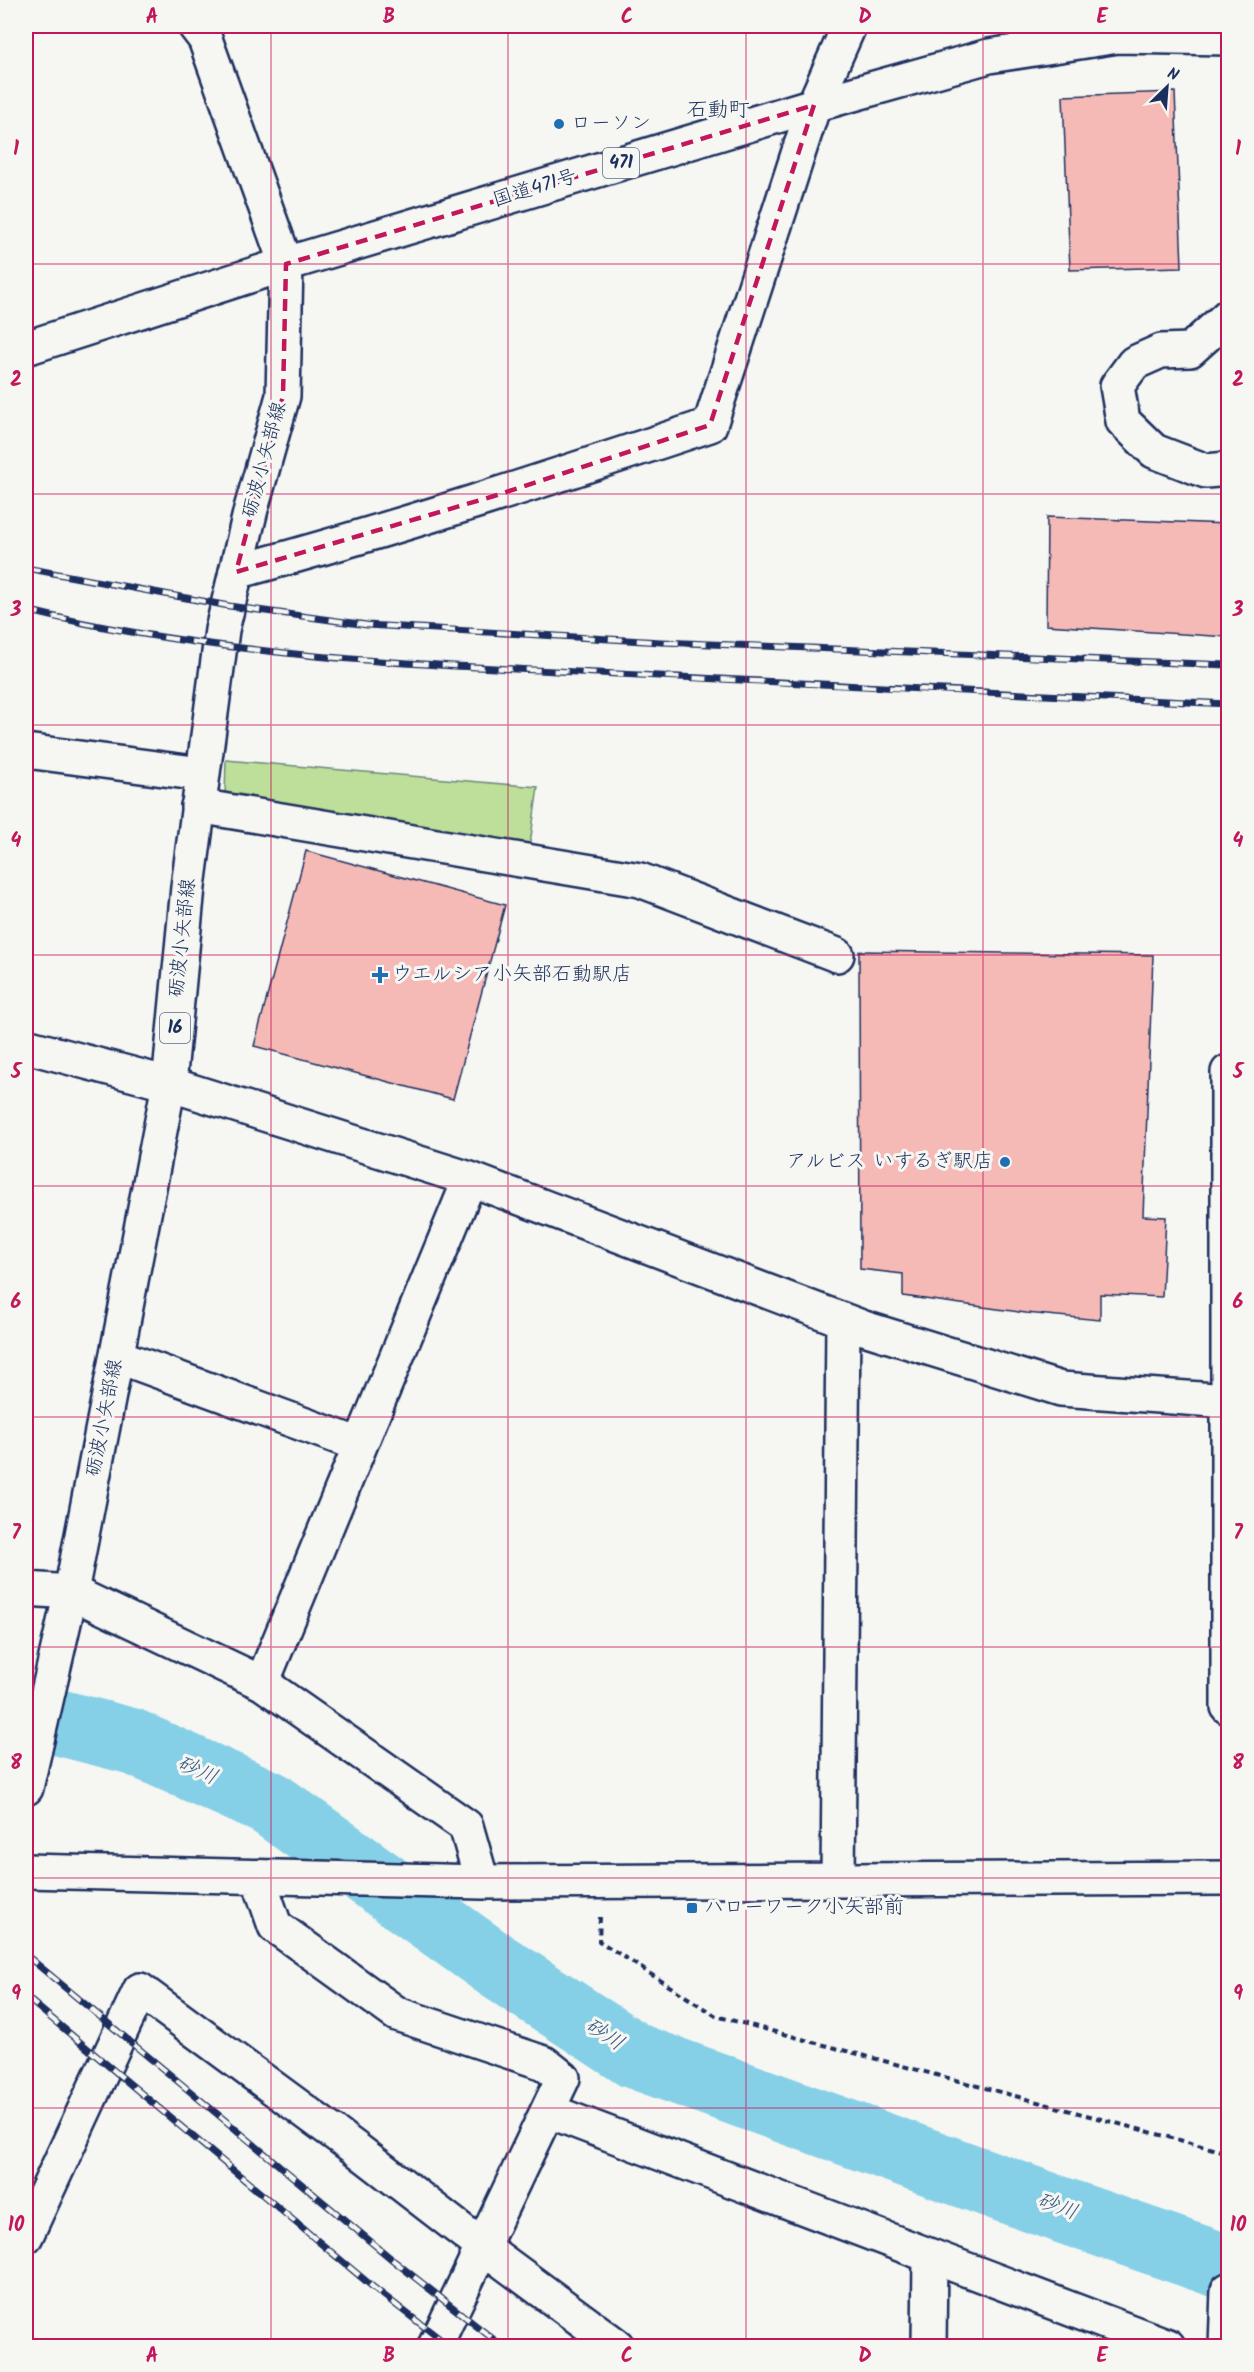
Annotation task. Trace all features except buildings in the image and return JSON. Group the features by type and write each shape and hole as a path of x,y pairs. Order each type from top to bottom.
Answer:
{"main road":[{"path":"195,26 206,39 286,264"},
{"path":"236,572 336,545 494,496 710,424 814,105 849,26"},
{"name":"国道471号","path":"26,348 286,264 814,105 989,56 1118,36 1228,38"},
{"name":"砺波小矢部線","path":"26,1788 71,1592 169,1084 188,887 222,630 283,396 286,264"},
{"path":"1228,316 1190,350 1161,351 1134,363 1117,386 1123,421 1154,452 1206,471 1228,469"},
{"path":"26,751 202,774"},
{"path":"198,806 640,880 837,955"},
{"path":"26,1046 169,1084 470,1179 843,1320 1061,1389 1228,1401"},
{"path":"1228,1091 1228,1707"},
{"path":"262,1683 470,1179"},
{"path":"838,1880 843,1320"},
{"path":"117,1356 360,1445"},
{"path":"26,1589 71,1592 262,1683 466,1826 482,1882"},
{"path":"26,1871 482,1882 1228,1878"},
{"path":"258,1877 274,1926 397,2014 544,2063 563,2079 435,2346"},
{"path":"26,2236 140,1989 617,2346"},
{"path":"549,2111 1168,2346"},
{"path":"929,2346 930,2256"},
{"path":"1226,2339 1228,2290"}],"path":[{"path":"602,1881 599,1941 716,2016 1228,2153"}],"highlighted area":[{"path":"814,105 710,425 494,496 236,572 283,396 286,264"}],"green space":[{"path":"226,760 538,787 529,851 225,795"}],"waterway":[{"name":"砂川","path":"26,1714 131,1741 269,1803 497,1966 635,2056 1228,2268"}],"railway":[{"path":"26,568 229,606 367,625 661,642 1228,665"},
{"path":"26,610 96,626 167,638 239,648 382,661 1228,704"},
{"path":"26,1955 394,2261 502,2346"},
{"path":"26,1997 373,2287 449,2346"}],"place":[{"name":"ローソン","path":"559,124"},
{"name":"ウエルシア小矢部石動駅店","path":"380,975"},
{"name":"アルビス いするぎ駅店","path":"1005,1162"},
{"name":"ハローワーク小矢部前","path":"692,1908"}],"district":[{"name":"石動町","path":"718,110"}]}
